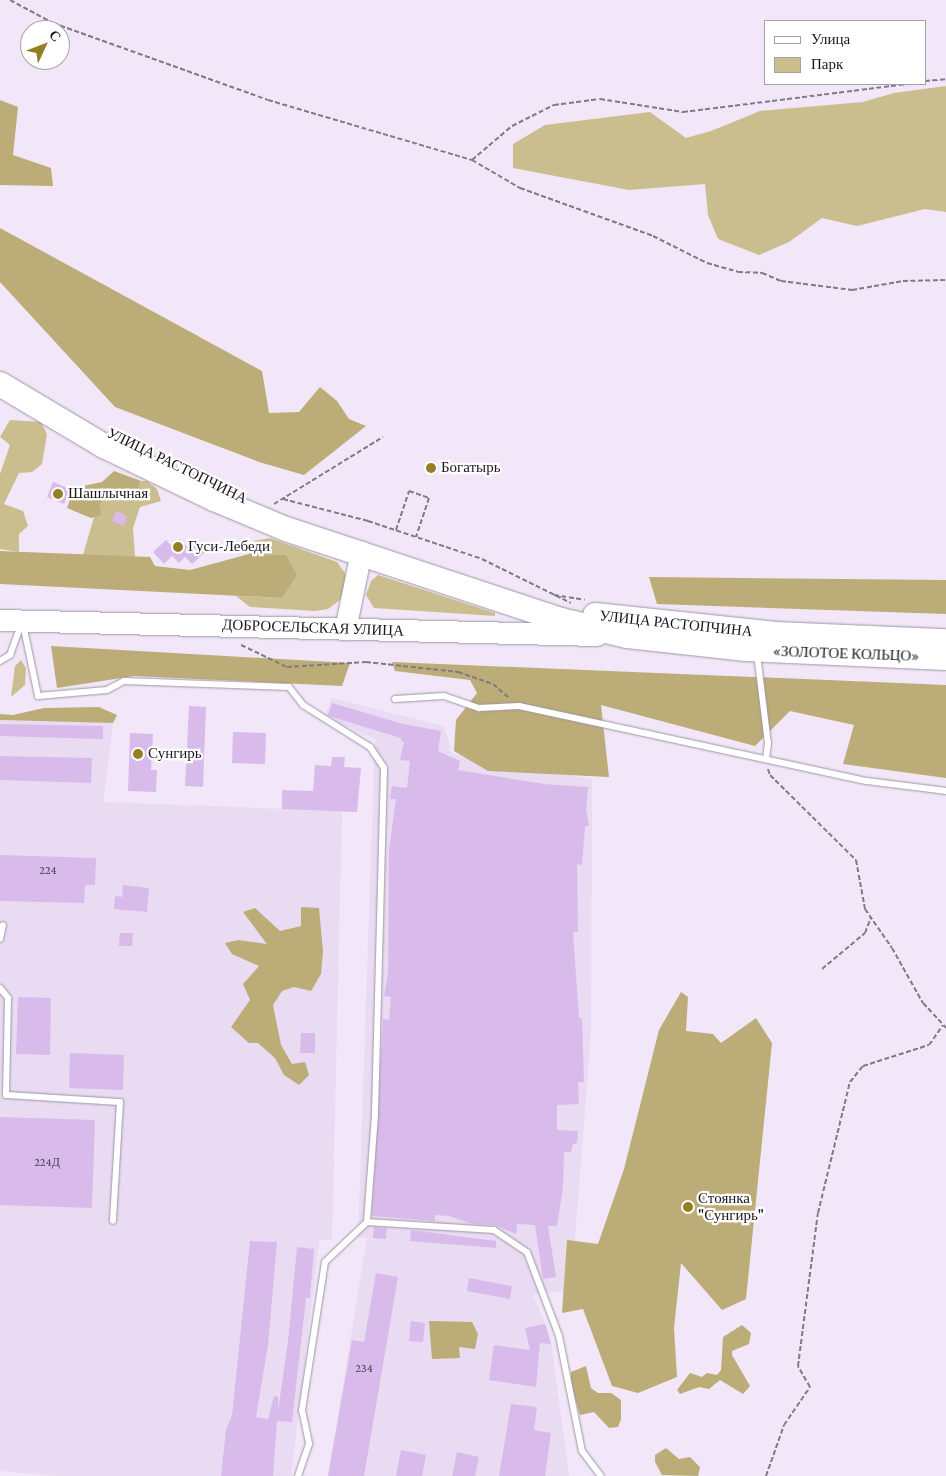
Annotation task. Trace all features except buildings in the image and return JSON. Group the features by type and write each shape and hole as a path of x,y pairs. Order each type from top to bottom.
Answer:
{"highway":[{"name":"УЛИЦА РАСТОПЧИНА","path":"0,367 111,434 274,504 361,552"},
{"name":"УЛИЦА РАСТОПЧИНА","path":"0,384 74,430 163,476 286,529 361,552 490,596 627,636"},
{"name":"УЛИЦА РАСТОПЧИНА","path":"490,596 596,615 694,628 863,638"},
{"name":"«ЗОЛОТОЕ КОЛЬЦО»","path":"627,636 757,650 946,658"},
{"name":"«ЗОЛОТОЕ КОЛЬЦО»","path":"863,638 946,641"}],"main road":[{"path":"345,629 361,552"},
{"path":"484,633 498,620 499,611 490,596"},
{"name":"ДОБРОСЕЛЬСКАЯ УЛИЦА","path":"0,620 627,636"}],"lane":[{"path":"0,661 10,655 22,622"},
{"path":"22,622 38,696 107,690 124,681 290,687 303,705 370,747 384,768 375,1115 367,1222 325,1262 302,1410 309,1444 298,1476"},
{"path":"757,650 768,743 766,759"},
{"path":"395,699 444,696 479,708 519,706 867,781 946,791"},
{"path":"0,939 3,925"},
{"path":"0,988 8,998 3,1095 120,1102 113,1222"},
{"path":"367,1222 494,1230 527,1252 559,1336 582,1451 601,1476"}],"path":[{"path":"10,0 53,23 268,100 472,160 520,188 653,236 707,263 738,272 762,272 781,281 852,290 903,281 946,280"},
{"path":"926,81 946,79"},
{"path":"472,160 512,126 554,105 600,99 683,112 899,85"},
{"path":"274,504 383,437"},
{"path":"396,530 409,491 429,498 416,537"},
{"path":"274,504 396,530 482,559 596,615"},
{"path":"242,645 287,667 366,662 458,672 493,684 519,706"},
{"path":"766,759 770,775 856,860 865,909 923,1003 946,1028"},
{"path":"822,969 865,933 871,917"},
{"path":"766,1476 784,1425 810,1387 798,1366 818,1213 850,1082 863,1066 929,1045 943,1025"}],"shaded area":[{"path":"0,100 18,107 13,155 51,168 53,186 0,185"},
{"path":"0,228 262,371 269,413 299,412 320,387 337,401 349,419 366,426 304,475 259,462 115,407 0,282"},
{"path":"114,471 141,481 137,493 120,501 105,495 100,505 102,515 91,518 67,508 74,488 102,482"},
{"path":"0,551 150,557 155,566 190,570 249,554 286,555 297,575 282,598 0,584"},
{"path":"649,577 946,580 946,614 657,604"},
{"path":"51,646 350,663 342,686 134,676 57,688"},
{"path":"392,662 946,685 946,778 843,764 854,725 790,711 755,746 601,705 609,777 488,771 454,751 456,720 477,693 470,680 395,671"},
{"path":"332,698 444,726 452,754 592,779 591,1031 571,1290 533,1295 550,1334 569,1476 328,1476 367,1238 358,1237 375,739 325,717"},
{"path":"99,707 117,715 113,723 0,720 0,714 13,715 44,708"},
{"path":"0,720 113,723 103,802 342,811 332,1239 319,1241 291,1476 58,1476 0,1471"},
{"path":"301,907 319,908 323,951 321,974 311,991 294,987 282,991 273,1005 281,1045 292,1064 305,1062 309,1075 299,1085 284,1075 275,1058 258,1043 249,1043 231,1027 250,1000 243,984 259,966 232,954 225,943 238,940 267,944 243,912 255,908 280,931 301,926"},
{"path":"681,992 688,997 686,1031 713,1034 721,1043 756,1018 772,1043 746,1299 722,1310 681,1263 674,1328 677,1377 638,1393 612,1386 583,1309 562,1313 567,1240 598,1244 624,1169 659,1030"},
{"path":"429,1321 472,1322 478,1334 475,1349 459,1347 460,1358 432,1359"},
{"path":"742,1325 751,1333 749,1344 732,1351 732,1355 750,1386 743,1394 720,1380 709,1389 699,1387 680,1394 677,1390 690,1373 702,1377 707,1373 717,1375 721,1370 723,1337"},
{"path":"586,1366 591,1388 598,1393 611,1393 621,1400 621,1419 618,1427 609,1428 594,1412 580,1415 571,1385 571,1372"},
{"path":"666,1448 679,1459 690,1457 700,1467 698,1476 662,1475 655,1462 655,1455"}],"green space":[{"path":"946,86 946,212 925,209 857,226 822,218 789,242 759,255 718,239 708,215 705,184 629,190 513,168 513,144 545,125 650,112 686,138 711,131 760,111 863,102 894,93"},
{"path":"10,420 41,422 47,434 42,464 32,472 19,473 4,504 23,511 28,526 19,534 19,552 0,549 0,474 10,445 0,437"},
{"path":"141,481 147,481 157,489 161,501 140,507 133,528 135,557 83,555 94,517 102,515 100,505 105,495 137,493"},
{"path":"270,538 337,562 345,573 347,585 340,600 328,609 315,611 250,607 236,596 282,598 285,555 249,554 254,541"},
{"path":"378,575 495,613 495,616 374,608 366,595 371,581"},
{"path":"21,660 26,668 25,685 11,697 15,666"}],"place":[{"name":"Богатырь","path":"431,468"},
{"name":"Шашлычная","path":"58,494"},
{"name":"Гуси-Лебеди","path":"178,547"},
{"name":"Сунгирь","path":"138,754"},
{"name":"Стоянка \"Сунгирь\"","path":"688,1207"}]}
